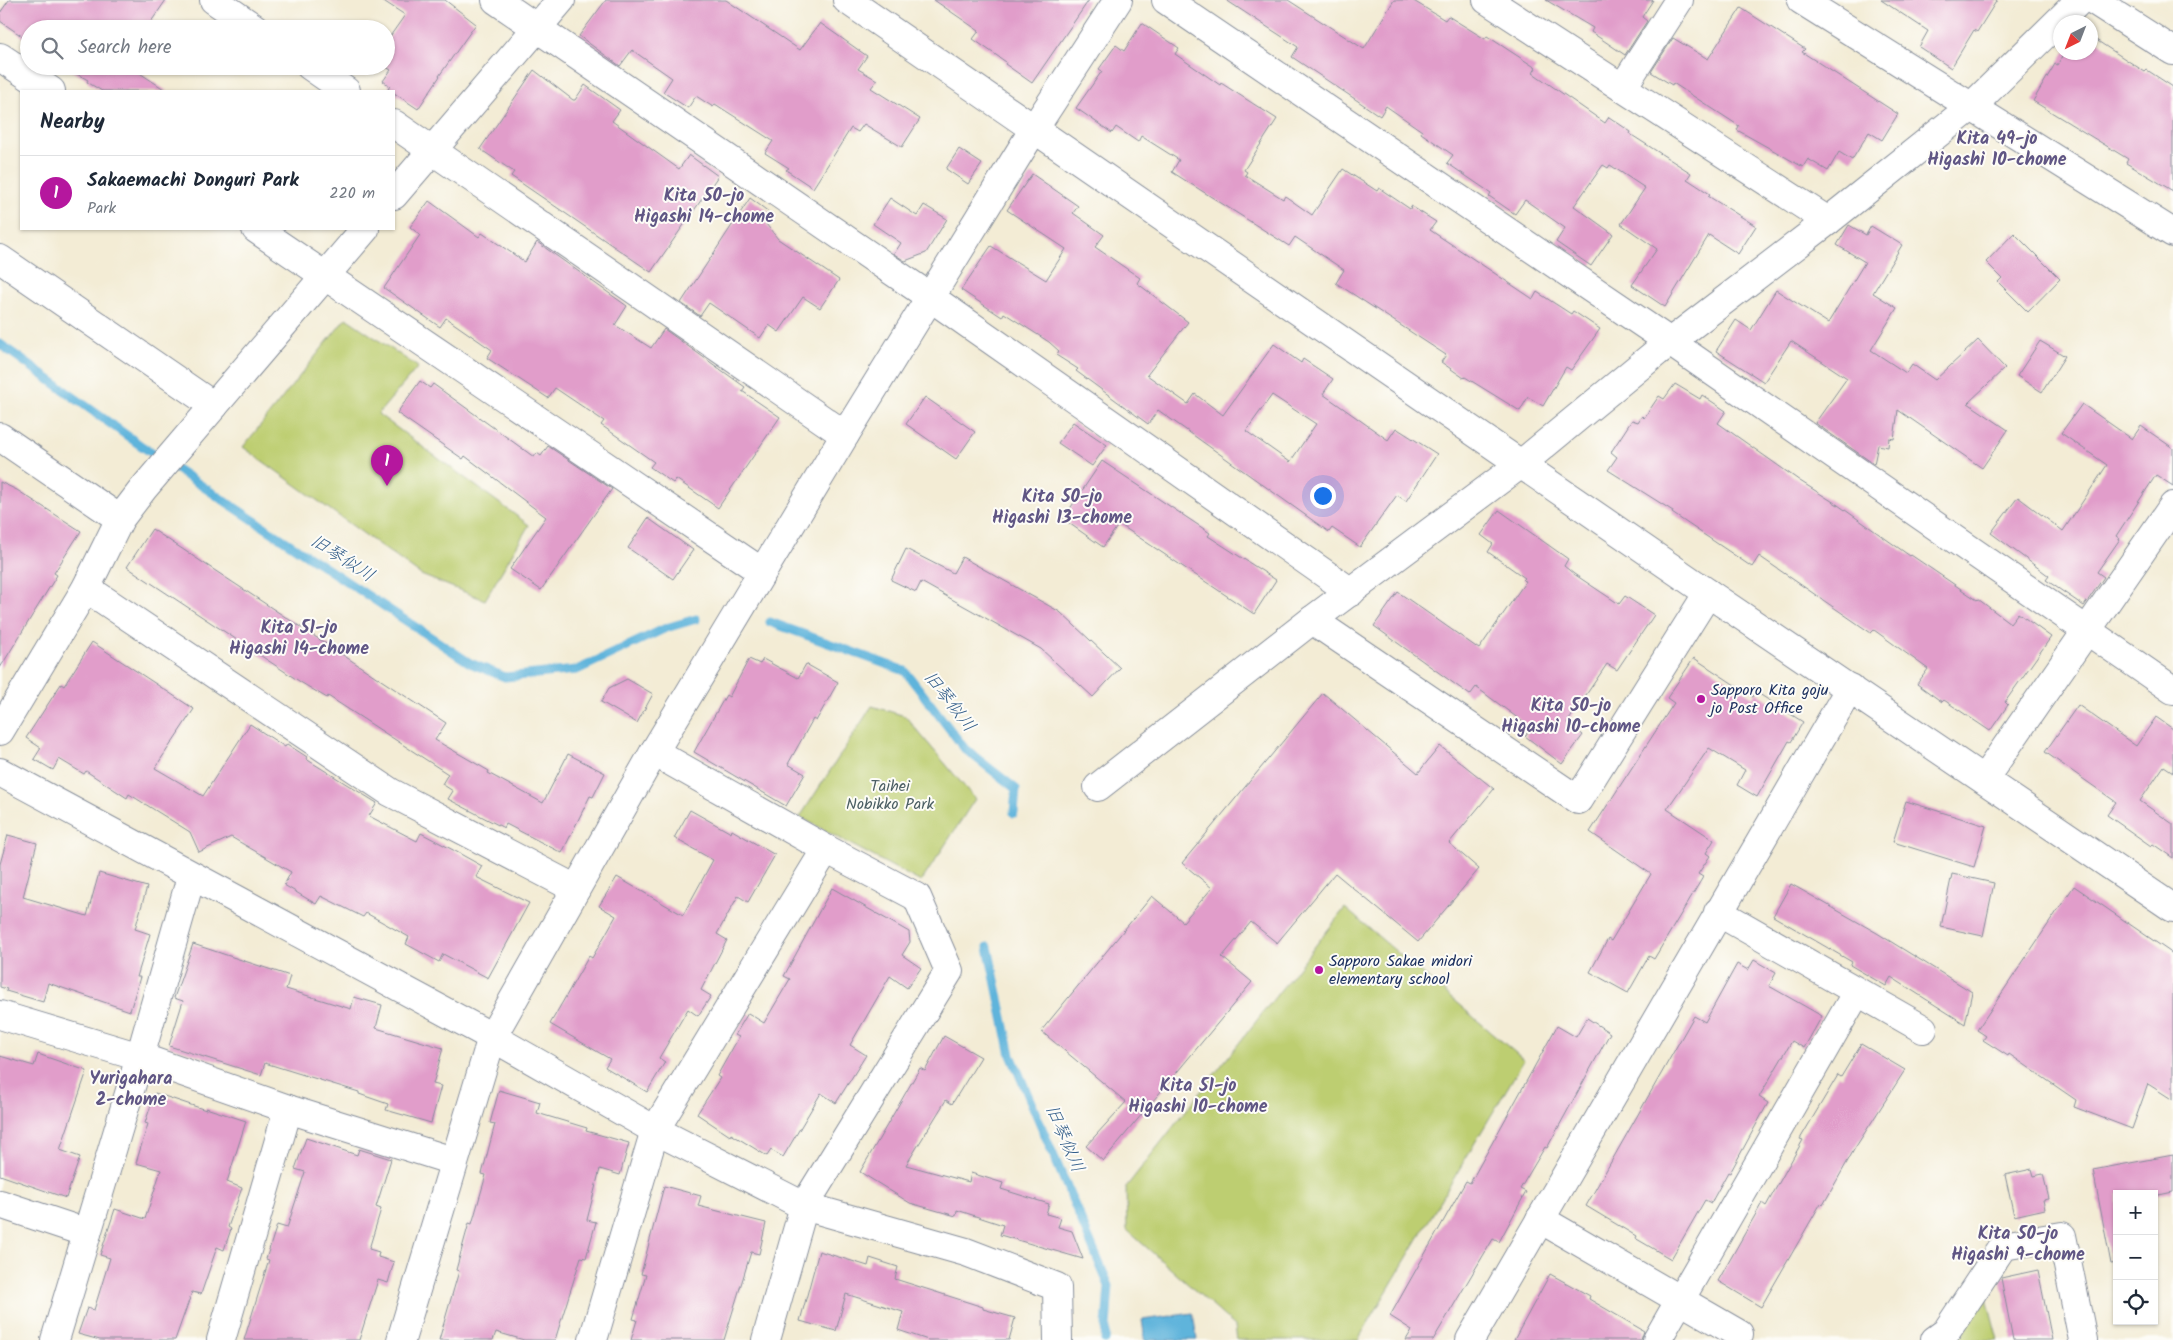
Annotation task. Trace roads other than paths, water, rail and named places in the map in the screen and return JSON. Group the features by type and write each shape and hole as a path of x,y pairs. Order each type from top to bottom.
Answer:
{"street":[{"path":"214,0 243,20"},
{"path":"496,0 930,297 1351,592"},
{"path":"395,194 561,0"},
{"path":"847,0 1708,593 2173,908"},
{"path":"401,1340 453,1161 492,1037 654,752 762,572 1034,129 1118,0"},
{"path":"1166,0 1670,342 2173,690"},
{"path":"1487,0 1828,222"},
{"path":"1623,87 1679,0"},
{"path":"1801,0 2173,233"},
{"path":"1098,787 1312,620 1521,464 1670,342 1828,222 1971,107 2080,0"},
{"path":"2094,0 2173,51"},
{"path":"0,57 20,70"},
{"path":"27,75 50,90"},
{"path":"323,75 345,90"},
{"path":"395,125 845,435"},
{"path":"258,230 762,572"},
{"path":"0,731 86,588 120,519 142,489 364,230"},
{"path":"0,259 214,406"},
{"path":"0,437 120,519"},
{"path":"1984,779 2173,506"},
{"path":"86,588 390,792 576,888"},
{"path":"1312,620 1578,800 1708,593"},
{"path":"1470,1340 1850,688"},
{"path":"654,752 826,849 918,897 949,971 804,1206 766,1340"},
{"path":"0,772 191,877 492,1037 655,1130 804,1206 966,1252 1058,1287 1058,1340"},
{"path":"593,1340 655,1130 826,849"},
{"path":"55,1340 140,1058 191,877"},
{"path":"1718,912 1923,1029"},
{"path":"1657,1340 1858,992"},
{"path":"0,1015 140,1058 288,1109 453,1161"},
{"path":"221,1340 288,1109"},
{"path":"0,1204 87,1233"},
{"path":"1540,1219 1740,1334"},
{"path":"1935,1340 1946,1332 2003,1246 2062,1236 2083,1340"}],"water":[{"path":"1193,1313 1197,1340 1145,1340 1142,1320"}],"waterway":[{"name":"旧琴似川","path":"0,344 140,445 470,663 505,677 577,670 666,628 696,619"},
{"name":"旧琴似川","path":"770,622 905,671 965,749 1016,789 1014,813"},
{"name":"旧琴似川","path":"988,947 1011,1055 1109,1286 1105,1340"}],"place":[{"name":"Sakaemachi Donguri Park","path":"387,486"},
{"name":"Sapporo Kita goju jo Post Office","path":"1701,699"},
{"name":"Sapporo Sakae midori elementary school","path":"1319,970"}],"district":[{"name":"Kita 49-jo Higashi 10-chome","path":"1997,149"},
{"name":"Kita 50-jo Higashi 14-chome","path":"704,206"},
{"name":"Kita 50-jo Higashi 13-chome","path":"1062,507"},
{"name":"Kita 51-jo Higashi 14-chome","path":"299,638"},
{"name":"Kita 50-jo Higashi 10-chome","path":"1571,716"},
{"name":"Yurigahara 2-chome","path":"131,1089"},
{"name":"Kita 51-jo Higashi 10-chome","path":"1198,1096"},
{"name":"Kita 50-jo Higashi 9-chome","path":"2018,1244"}],"park label":[{"name":"Taihei Nobikko Park","path":"890,795"}]}
